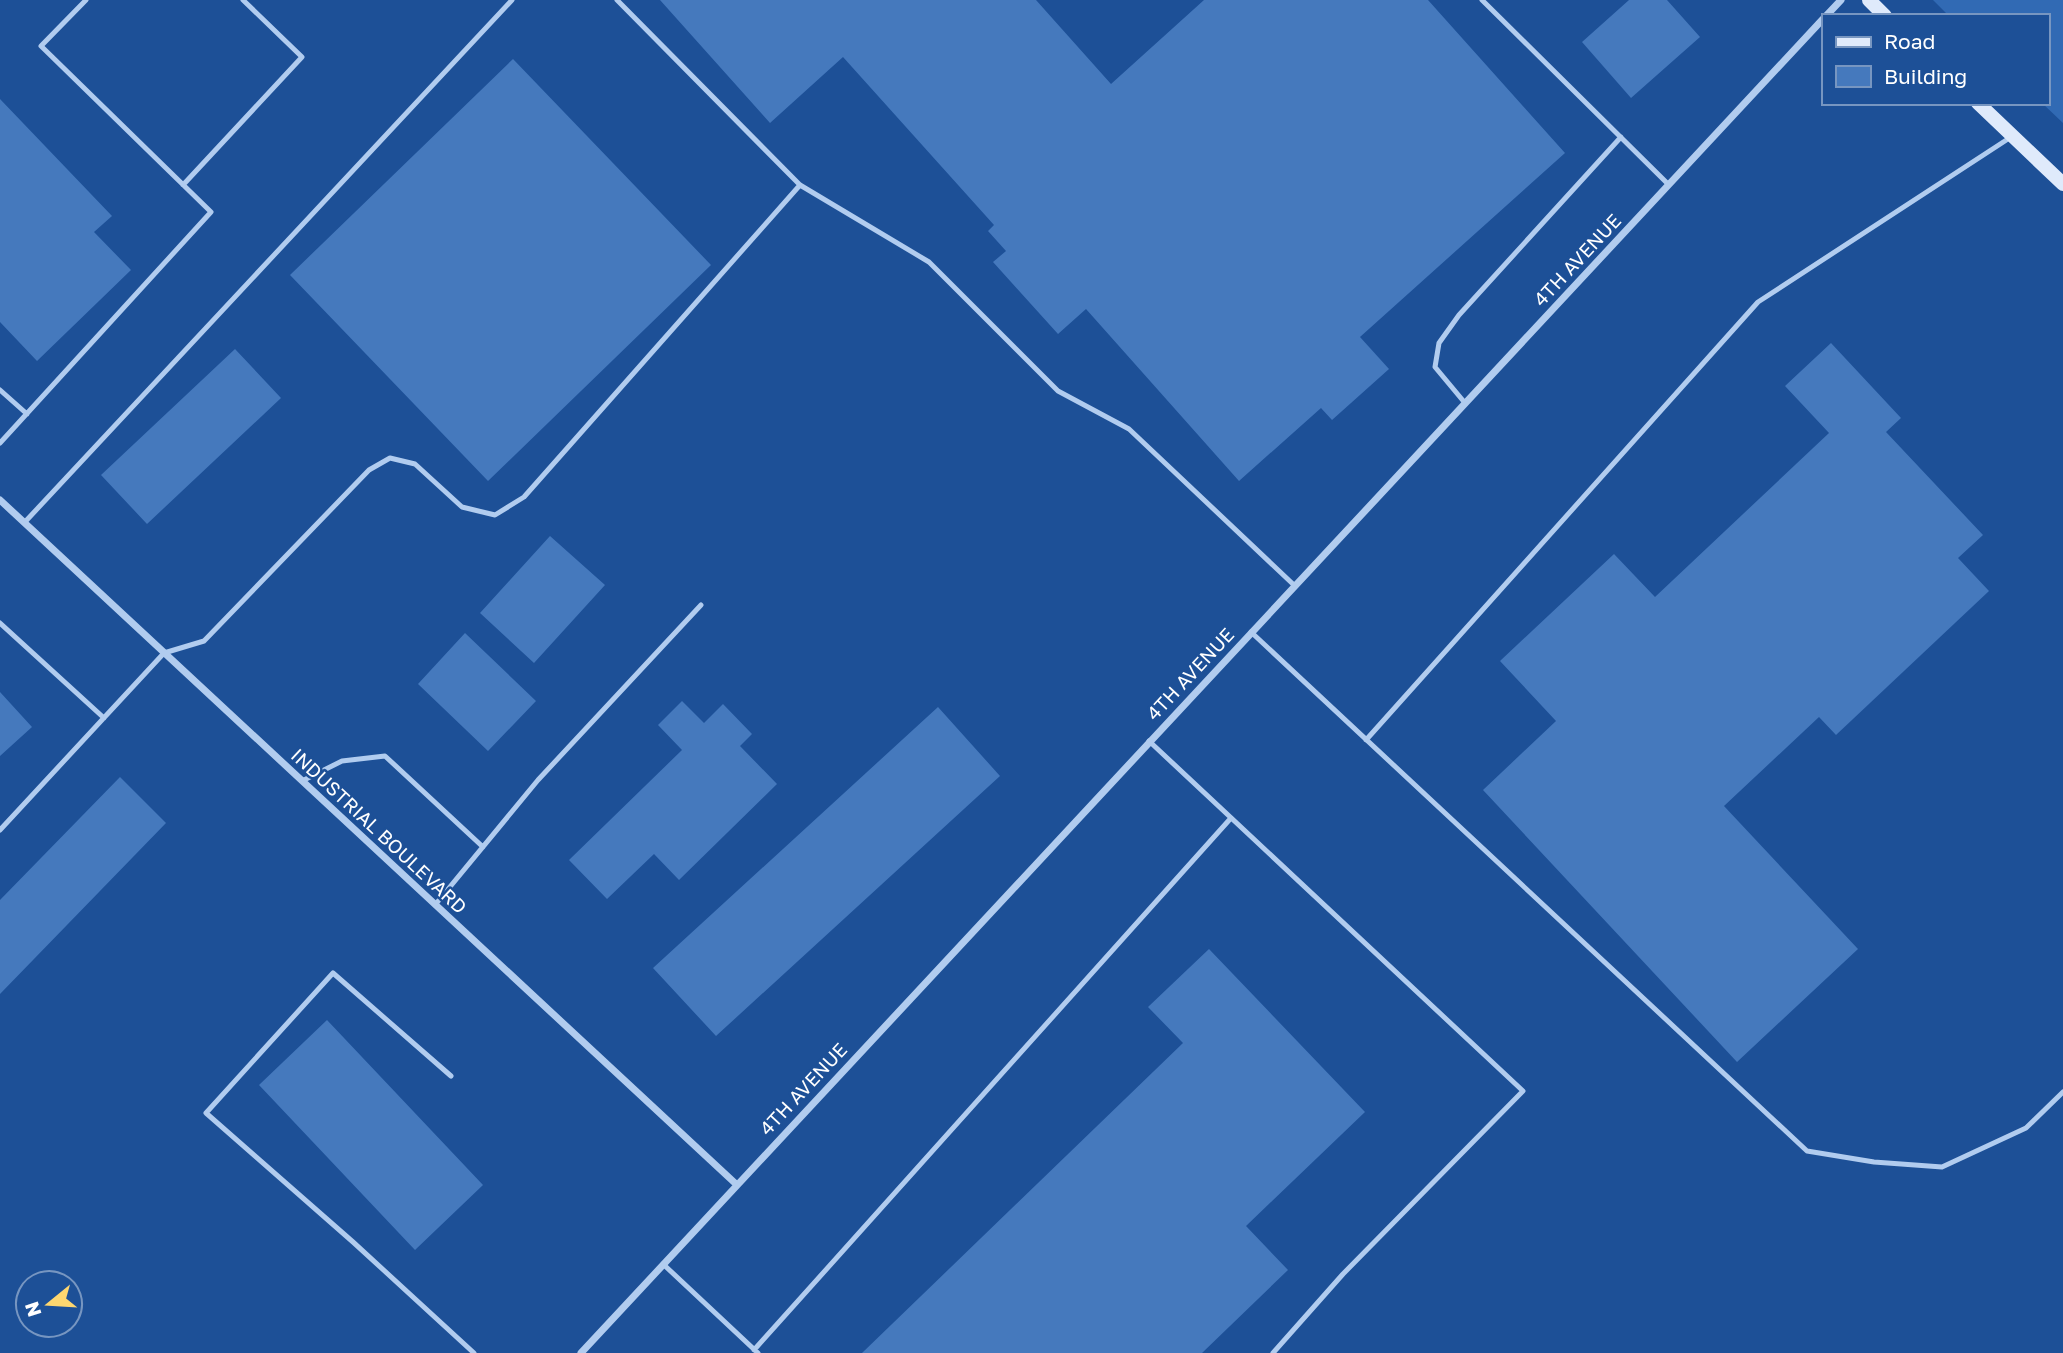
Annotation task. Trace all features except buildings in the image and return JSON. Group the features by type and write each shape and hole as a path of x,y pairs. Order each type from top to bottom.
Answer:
{"street":[{"name":"4TH AVENUE","path":"1828,14 1841,0"},
{"path":"1869,0 1883,14"},
{"name":"4TH AVENUE","path":"581,1353 1822,20"},
{"path":"1980,105 2063,184"},
{"name":"INDUSTRIAL BOULEVARD","path":"0,500 736,1184"}],"lane":[{"path":"0,443 211,212 41,46 86,0"},
{"path":"183,185 302,57 243,0"},
{"path":"24,523 512,0"},
{"path":"617,0 800,185 929,262 1058,391 1129,429 1295,586"},
{"path":"1482,0 1668,184"},
{"path":"1366,740 1758,302 2012,136"},
{"path":"1465,403 1435,367 1438,342 1459,315 1621,137"},
{"path":"0,830 164,653 204,641 369,470 390,458 415,464 462,507 495,515 524,497 800,185"},
{"path":"0,390 27,414"},
{"path":"435,905 538,780 701,605"},
{"path":"0,623 104,718"},
{"path":"1251,632 1807,1151 1874,1162 1942,1167 2026,1128 2063,1093"},
{"path":"1149,741 1523,1091 1343,1274 1273,1353"},
{"path":"302,781 342,761 385,756 483,847"},
{"path":"663,1264 756,1351 1231,818"},
{"path":"451,1076 333,973 206,1113 474,1353"}],"shaded area":[{"path":"1933,0 2063,0 2063,123 2044,105 2049,105 2049,14 1947,14"}]}
